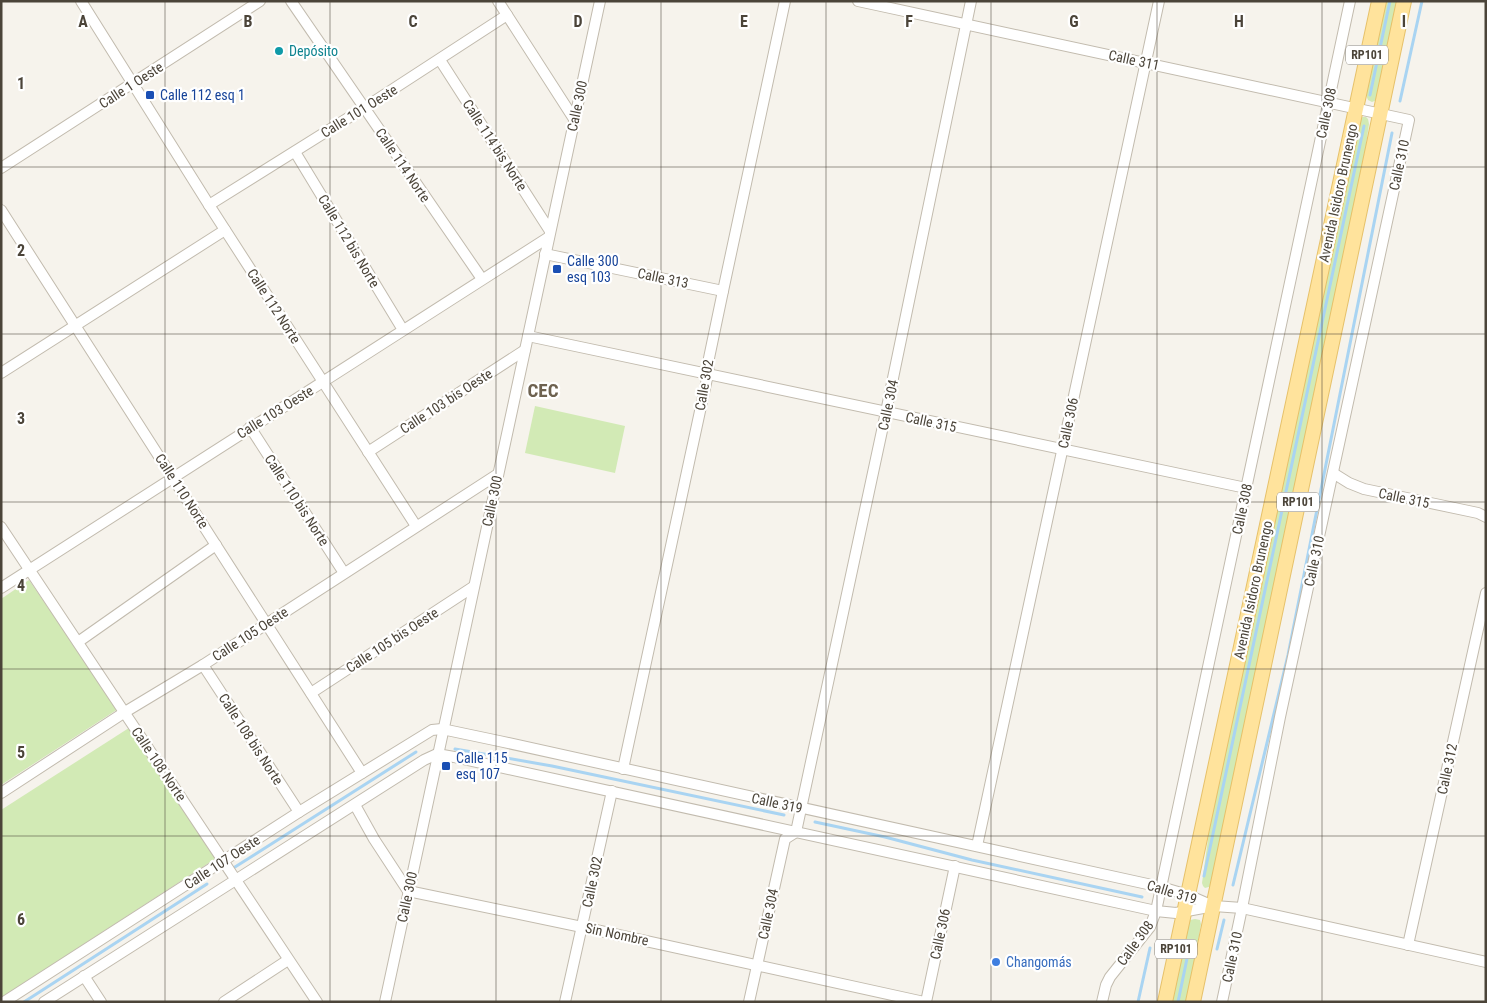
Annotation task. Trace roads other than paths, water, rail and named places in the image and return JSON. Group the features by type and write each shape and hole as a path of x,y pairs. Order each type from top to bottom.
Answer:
{"main road":[{"name":"Avenida Isidoro Brunengo","path":"1165,1002 1379,1"},
{"name":"Avenida Isidoro Brunengo","path":"1193,1002 1404,1"}],"street":[{"name":"Calle 112 Norte","path":"81,1 209,205 416,526"},
{"name":"Calle 1 Oeste","path":"1,168 260,1"},
{"name":"Calle 114 Norte","path":"291,1 482,280"},
{"path":"498,1 574,119"},
{"name":"Calle 300","path":"385,1002 600,1"},
{"name":"Calle 302","path":"623,769 708,374 709,358 785,1"},
{"name":"Calle 311","path":"858,1 1409,120"},
{"name":"Calle 304","path":"749,1002 785,838 796,832 886,412 971,1"},
{"name":"Calle 306","path":"977,846 1160,1"},
{"name":"Calle 308","path":"1102,1002 1106,985 1110,978 1150,927 1156,911 1350,1"},
{"name":"Calle 101 Oeste","path":"209,205 440,60 507,15"},
{"name":"Calle 114 bis Norte","path":"440,60 550,234"},
{"name":"Calle 310","path":"1222,1002 1280,717 1409,120"},
{"name":"Calle 112 bis Norte","path":"295,152 402,330"},
{"name":"Calle 110 Norte","path":"1,210 362,773"},
{"path":"1,373 225,230"},
{"name":"Calle 103 Oeste","path":"1,588 482,280 550,234"},
{"name":"Calle 313","path":"545,254 723,291"},
{"name":"Calle 315","path":"528,336 1246,488"},
{"name":"Calle 103 bis Oeste","path":"368,452 525,350"},
{"name":"Calle 110 bis Norte","path":"250,427 344,573"},
{"name":"Calle 315","path":"1333,473 1349,483 1364,489 1482,515"},
{"name":"Calle 105 Oeste","path":"1,793 498,474"},
{"name":"Calle 108 Norte","path":"1,527 316,1002"},
{"path":"78,642 216,545"},
{"name":"Calle 105 bis Oeste","path":"311,693 473,588"},
{"name":"Calle 312","path":"1408,945 1486,593"},
{"name":"Calle 108 bis Norte","path":"203,665 299,812"},
{"name":"Calle 107 Oeste","path":"4,1002 299,812 432,730 442,730"},
{"name":"Calle 319","path":"442,730 1161,887 1188,895 1214,906"},
{"name":"Calle 319","path":"437,754 454,756 1166,913 1184,912 1214,906"},
{"name":"Calle 107 Oeste","path":"44,1002 424,760 437,754"},
{"name":"Calle 302","path":"565,1002 612,791"},
{"path":"355,805 374,839 408,891"},
{"name":"Calle 306","path":"925,1002 955,866"},
{"name":"Sin Nombre","path":"408,891 925,1002"},
{"path":"1214,906 1242,908 1486,962"},
{"path":"224,1002 288,960"},
{"path":"84,976 100,1002"}],"waterway":[{"path":"1370,95 1390,1"},
{"path":"1400,101 1422,1"},
{"path":"1204,876 1364,126"},
{"path":"1233,885 1288,655 1392,133"},
{"path":"455,749 552,766 784,815"},
{"path":"235,867 416,752"},
{"path":"815,822 885,837 972,860 1142,897"},
{"path":"24,1002 207,884"},
{"path":"1217,949 1224,920"},
{"path":"1138,1002 1150,948"},
{"path":"1178,1002 1189,949"}],"place":[{"name":"Depósito","path":"279,51"},
{"name":"Calle 112 esq 1","path":"150,95"},
{"name":"Calle 300 esq 103","path":"557,269"},
{"name":"Calle 115 esq 107","path":"446,766"},
{"name":"Changomás","path":"996,962"}],"district":[{"name":"CEC","path":"543,390"}]}
